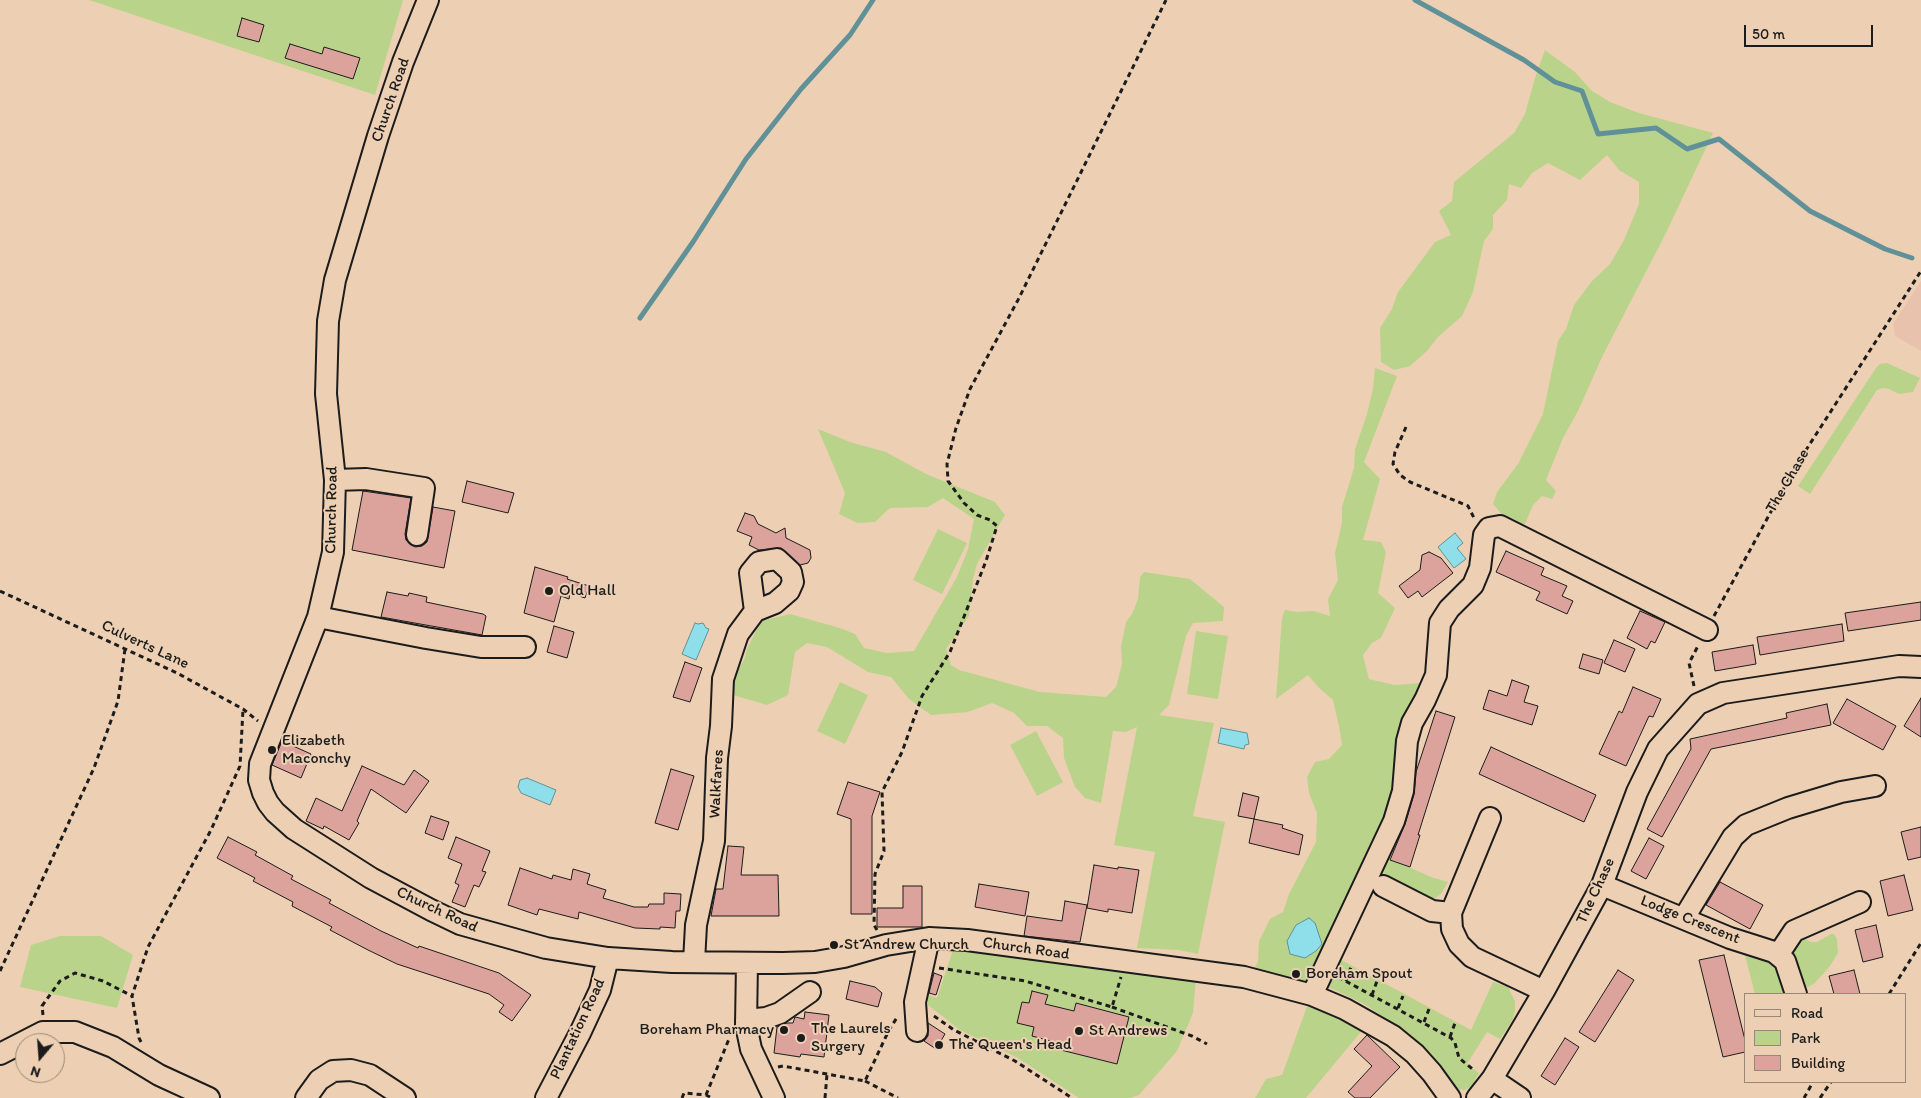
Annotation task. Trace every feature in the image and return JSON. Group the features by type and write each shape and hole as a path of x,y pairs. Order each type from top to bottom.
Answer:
{"street":[{"name":"Church Road","path":"428,0 403,62 378,136 335,280 328,321 326,394 335,480 333,552 318,617 260,764 259,780 262,794 268,803 294,829 371,878 460,924 546,948 608,958 694,962 815,962 844,957 886,945 929,938 967,940 1244,976 1312,995 1345,1009 1393,1036 1415,1054 1450,1098"},
{"path":"335,480 366,479 424,488 417,535"},
{"path":"1312,995 1394,821 1403,791 1407,741 1412,723 1436,675 1440,623 1449,609 1473,585 1480,568 1484,535 1489,528 1500,526 1707,630"},
{"name":"Walkfares","path":"694,962 696,925 714,841 717,758 721,726 723,679 738,634 755,611"},
{"path":"318,617 481,647 525,647"},
{"name":"The Chase","path":"1477,1098 1491,1080 1544,991 1602,885 1637,792 1658,749 1698,704 1723,693 1899,666 1921,667"},
{"path":"1684,918 1733,837 1746,825 1788,808 1841,792 1875,786"},
{"path":"1490,818 1451,913 1452,929 1459,944 1472,957 1544,991"},
{"name":"Lodge Crescent","path":"1602,885 1730,938 1778,955"},
{"path":"1383,886 1432,911 1451,913"},
{"path":"1796,993 1785,961 1778,955 1794,931 1860,902"},
{"path":"917,1030 915,1002 929,938"},
{"name":"Plantation Road","path":"546,1098 600,990 608,958"},
{"path":"747,963 746,1020 751,1049 760,1072 774,1098"},
{"path":"746,1020 766,1018 780,1013 810,992"},
{"path":"0,1054 43,1032 75,1032 113,1047 158,1075 209,1098"},
{"path":"306,1098 319,1080 333,1071 351,1070 370,1075 405,1098"},
{"path":"1491,1080 1520,1098"}],"path":[{"path":"886,945 874,925 875,874 884,851 882,792 902,752 922,696 950,652 983,569 997,526 990,520 977,515 964,503 948,480 947,464 956,428 970,389 1027,283 1166,0"},
{"name":"The Chase","path":"1698,704 1689,663 1797,464 1921,271"},
{"path":"1406,427 1395,452 1393,464 1400,475 1410,482 1468,506 1475,519 1486,532"},
{"name":"Culverts Lane","path":"0,591 177,673 243,709 273,733"},
{"path":"0,971 94,768 118,700 125,649"},
{"path":"143,1045 139,1038 132,996 148,947 211,830 240,766 243,709"},
{"path":"1890,993 1921,943"},
{"path":"1112,1007 1125,962"},
{"path":"924,965 962,973 1025,980 1112,1007 1192,1036 1207,1044"},
{"path":"1346,981 1351,967"},
{"path":"1324,969 1450,1037 1455,1043 1459,1058 1491,1080"},
{"path":"43,1032 42,1006 60,981 75,973 103,981 132,996"},
{"path":"1372,995 1377,981"},
{"path":"1398,1008 1403,996"},
{"path":"865,1081 889,1030 899,1016 915,1002 954,1030 1015,1061 1072,1098"},
{"path":"1424,1022 1429,1009"},
{"path":"1450,1037 1455,1023"},
{"path":"706,1095 731,1034"},
{"path":"760,1072 783,1066 865,1081 898,1098"},
{"path":"825,1098 827,1074"},
{"path":"1804,1098 1812,1083"},
{"path":"1820,1098 1829,1083"},
{"path":"682,1098 684,1093 706,1095 712,1098"}],"shaded area":[{"path":"1921,281 1921,351 1895,336 1893,324"}],"green space":[{"path":"89,0 403,0 375,95"},
{"path":"1545,50 1575,72 1592,91 1610,102 1639,113 1713,133 1665,235 1603,355 1578,411 1563,438 1546,480 1556,491 1552,499 1542,496 1533,505 1525,524 1511,525 1493,504 1497,492 1518,464 1543,414 1558,341 1566,329 1574,305 1592,281 1610,264 1624,240 1639,204 1639,182 1619,170 1607,155 1580,180 1548,163 1532,173 1521,188 1509,184 1507,200 1493,215 1493,229 1484,241 1473,292 1462,316 1410,366 1394,370 1381,362 1380,328 1392,309 1398,292 1435,242 1451,235 1439,211 1452,201 1454,182 1514,133 1525,114"},
{"path":"1887,363 1920,378 1913,392 1899,394 1889,389 1877,390 1810,494 1798,486 1876,368 1880,364"},
{"path":"1375,368 1397,376 1364,462 1380,479 1363,540 1381,542 1386,552 1378,593 1395,608 1381,638 1372,643 1363,655 1369,679 1394,685 1423,683 1422,689 1414,697 1402,736 1400,792 1311,988 1253,972 1258,961 1259,941 1270,919 1283,912 1289,894 1316,842 1317,813 1309,793 1307,777 1315,762 1329,759 1342,745 1333,700 1308,675 1276,699 1282,618 1285,610 1297,612 1314,611 1330,616 1328,599 1338,580 1335,553 1342,523 1342,507 1354,468 1355,449 1373,389"},
{"path":"818,429 850,442 886,452 926,474 995,502 1005,515 977,564 973,579 969,616 946,649 951,665 959,670 1040,692 1106,697 1116,687 1122,664 1121,647 1126,622 1132,614 1138,599 1140,577 1144,572 1190,579 1224,607 1223,621 1193,623 1186,636 1169,705 1159,715 1214,723 1193,816 1225,822 1198,954 1179,950 1137,948 1155,852 1114,845 1137,727 1126,732 1113,731 1101,803 1085,798 1075,787 1064,758 1063,738 1047,726 1027,726 1014,713 992,703 968,712 931,715 909,699 891,677 868,672 827,647 807,643 795,652 788,695 767,705 733,695 734,675 744,660 747,649 761,621 790,614 855,634 864,648 887,653 914,651 957,577 968,549 974,519 943,498 928,507 890,508 875,522 857,523 839,514 845,493"},
{"path":"938,529 967,543 942,594 913,580"},
{"path":"1196,631 1228,636 1218,699 1187,694"},
{"path":"840,682 868,695 845,744 817,731"},
{"path":"1036,731 1063,782 1037,796 1010,745"},
{"path":"1384,856 1431,877 1448,882 1441,894 1435,898 1416,897 1375,875"},
{"path":"1834,934 1837,939 1838,953 1830,966 1815,983 1808,987 1802,986 1789,957 1790,943 1801,937 1811,942 1817,942"},
{"path":"60,936 101,936 133,955 117,1008 20,987 31,945"},
{"path":"954,947 1196,978 1193,1013 1177,1051 1139,1095 1130,1098 1079,1098 1018,1058 960,1030 928,1005 928,995 937,998"},
{"path":"1743,948 1778,965 1785,992 1755,993"},
{"path":"1334,956 1471,1030 1493,982 1508,987 1515,1001 1512,1021 1500,1039 1487,1032 1467,1064 1479,1073 1471,1087 1464,1090 1458,1089 1411,1035 1364,1004 1326,986"},
{"path":"1309,1001 1365,1027 1306,1098 1255,1098 1266,1079 1282,1075"}],"water":[{"path":"1455,533 1463,543 1457,548 1466,559 1454,568 1438,547"},
{"path":"695,623 703,623 709,629 696,660 682,654"},
{"path":"1221,728 1247,733 1249,744 1245,745 1244,749 1218,743"},
{"path":"527,778 556,790 550,805 521,793 518,787 520,780"},
{"path":"1309,918 1315,923 1322,944 1316,951 1305,958 1290,954 1287,941 1296,925"}],"building":[{"path":"242,18 264,25 259,42 237,36"},
{"path":"290,44 322,54 324,47 360,58 353,79 285,58"},
{"path":"467,481 514,493 508,513 462,502"},
{"path":"363,491 411,498 405,534 406,540 415,547 422,546 427,542 433,507 455,511 444,568 352,550"},
{"path":"745,513 754,516 758,524 776,533 785,528 786,538 810,550 811,558 808,563 800,565 781,548 759,550 749,545 752,537 737,531"},
{"path":"1506,551 1544,568 1541,575 1567,586 1562,596 1573,601 1567,614 1536,600 1540,592 1496,572"},
{"path":"1429,552 1441,558 1453,573 1422,597 1418,591 1408,598 1399,586 1420,570 1422,555"},
{"name":"Old Hall","path":"535,567 568,577 567,579 589,586 585,598 570,593 569,599 561,596 554,622 524,613"},
{"path":"387,592 408,596 409,593 427,597 426,602 483,614 486,616 482,635 381,617"},
{"path":"1921,602 1921,620 1848,631 1845,613"},
{"path":"1640,611 1665,622 1655,643 1651,641 1647,649 1627,638"},
{"path":"1842,624 1844,641 1760,655 1757,637"},
{"path":"554,626 574,632 567,658 547,652"},
{"path":"1614,640 1635,649 1625,672 1604,663"},
{"path":"1753,645 1756,664 1715,671 1712,652"},
{"path":"1583,654 1603,660 1599,674 1579,668"},
{"path":"685,662 702,668 690,702 673,697"},
{"path":"1512,680 1529,686 1524,702 1538,706 1532,725 1483,709 1489,690 1507,696"},
{"path":"1633,687 1661,699 1653,717 1649,716 1626,766 1599,754 1619,711 1622,713"},
{"path":"1921,698 1921,737 1904,726"},
{"path":"1847,699 1896,726 1883,750 1833,723"},
{"path":"1827,704 1831,725 1711,749 1662,837 1647,829 1691,749 1690,739 1787,718 1786,713"},
{"path":"1436,711 1455,717 1418,835 1420,835 1410,867 1390,860 1405,824 1414,794 1416,772"},
{"path":"282,741 311,754 301,778 272,765"},
{"path":"1491,747 1596,795 1584,822 1479,774"},
{"path":"362,766 404,785 414,770 429,781 406,813 371,789 357,821 359,823 349,840 324,826 323,829 306,821 316,798 342,811"},
{"path":"671,769 694,776 678,830 655,823"},
{"path":"848,782 880,792 872,816 872,914 851,914 851,819 837,814"},
{"path":"1243,793 1259,797 1254,819 1238,816"},
{"path":"431,816 449,822 443,840 425,833"},
{"path":"1254,819 1283,825 1282,828 1303,835 1299,855 1249,843"},
{"path":"1921,827 1921,857 1908,860 1901,832"},
{"path":"228,837 257,852 255,855 293,876 291,879 331,900 329,903 381,931 418,948 419,946 499,973 531,995 512,1021 499,1012 504,1005 489,994 397,964 368,950 330,930 332,927 292,906 293,902 253,881 255,878 217,858"},
{"path":"456,837 490,851 482,871 486,872 479,887 474,885 465,907 452,902 459,885 455,883 462,864 448,858"},
{"path":"1649,838 1664,846 1646,879 1631,871"},
{"path":"728,846 744,847 741,875 778,875 779,916 711,916 716,889 723,889"},
{"path":"1094,865 1139,870 1132,913 1108,909 1108,912 1087,908"},
{"path":"520,868 552,879 553,875 571,880 573,869 590,874 587,884 606,890 603,898 634,907 664,904 664,893 681,894 680,911 676,911 675,928 635,928 579,912 578,919 539,909 537,915 508,905"},
{"path":"1904,875 1913,910 1888,916 1880,881"},
{"path":"1720,882 1763,905 1750,929 1706,905"},
{"path":"979,884 1029,892 1025,916 975,907"},
{"path":"903,886 922,886 922,927 877,927 877,908 903,908"},
{"path":"1065,901 1087,905 1080,942 1024,936 1027,916 1062,921"},
{"path":"1876,925 1883,957 1863,962 1855,930"},
{"path":"1724,955 1744,1036 1744,1052 1723,1057 1699,960"},
{"path":"1618,970 1634,980 1595,1042 1579,1032"},
{"path":"1854,970 1860,993 1834,993 1829,976"},
{"path":"934,973 942,976 936,995 929,993"},
{"path":"850,981 875,987 882,993 878,1007 846,999"},
{"name":"St Andrews","path":"1032,991 1048,995 1045,1004 1074,1011 1076,1003 1129,1017 1117,1064 1061,1050 1062,1044 1032,1036 1034,1027 1017,1023 1022,1002 1029,1003"},
{"name":"The Laurels Surgery","path":"805,1012 829,1015 824,1057 801,1054 800,1057 774,1053 777,1027 793,1023 795,1017 804,1019"},
{"path":"928,1023 945,1034 936,1049 924,1041 928,1036"},
{"path":"1367,1035 1400,1067 1370,1098 1355,1098 1348,1092 1372,1066 1354,1049"},
{"path":"1565,1038 1579,1047 1555,1085 1541,1076"}],"waterway":[{"path":"640,318 693,242 746,159 801,89 850,35 873,0"},
{"path":"1415,0 1524,60 1555,82 1582,91 1598,134 1656,128 1687,149 1719,139 1810,211 1885,249 1912,258"}],"place":[{"name":"Old Hall","path":"549,591"},
{"name":"Elizabeth Maconchy","path":"272,750"},
{"name":"St Andrew Church","path":"834,945"},
{"name":"Boreham Spout","path":"1296,974"},
{"name":"Boreham Pharmacy","path":"784,1030"},
{"name":"St Andrews","path":"1079,1031"},
{"name":"The Laurels Surgery","path":"801,1038"},
{"name":"The Queen's Head","path":"939,1045"}]}
